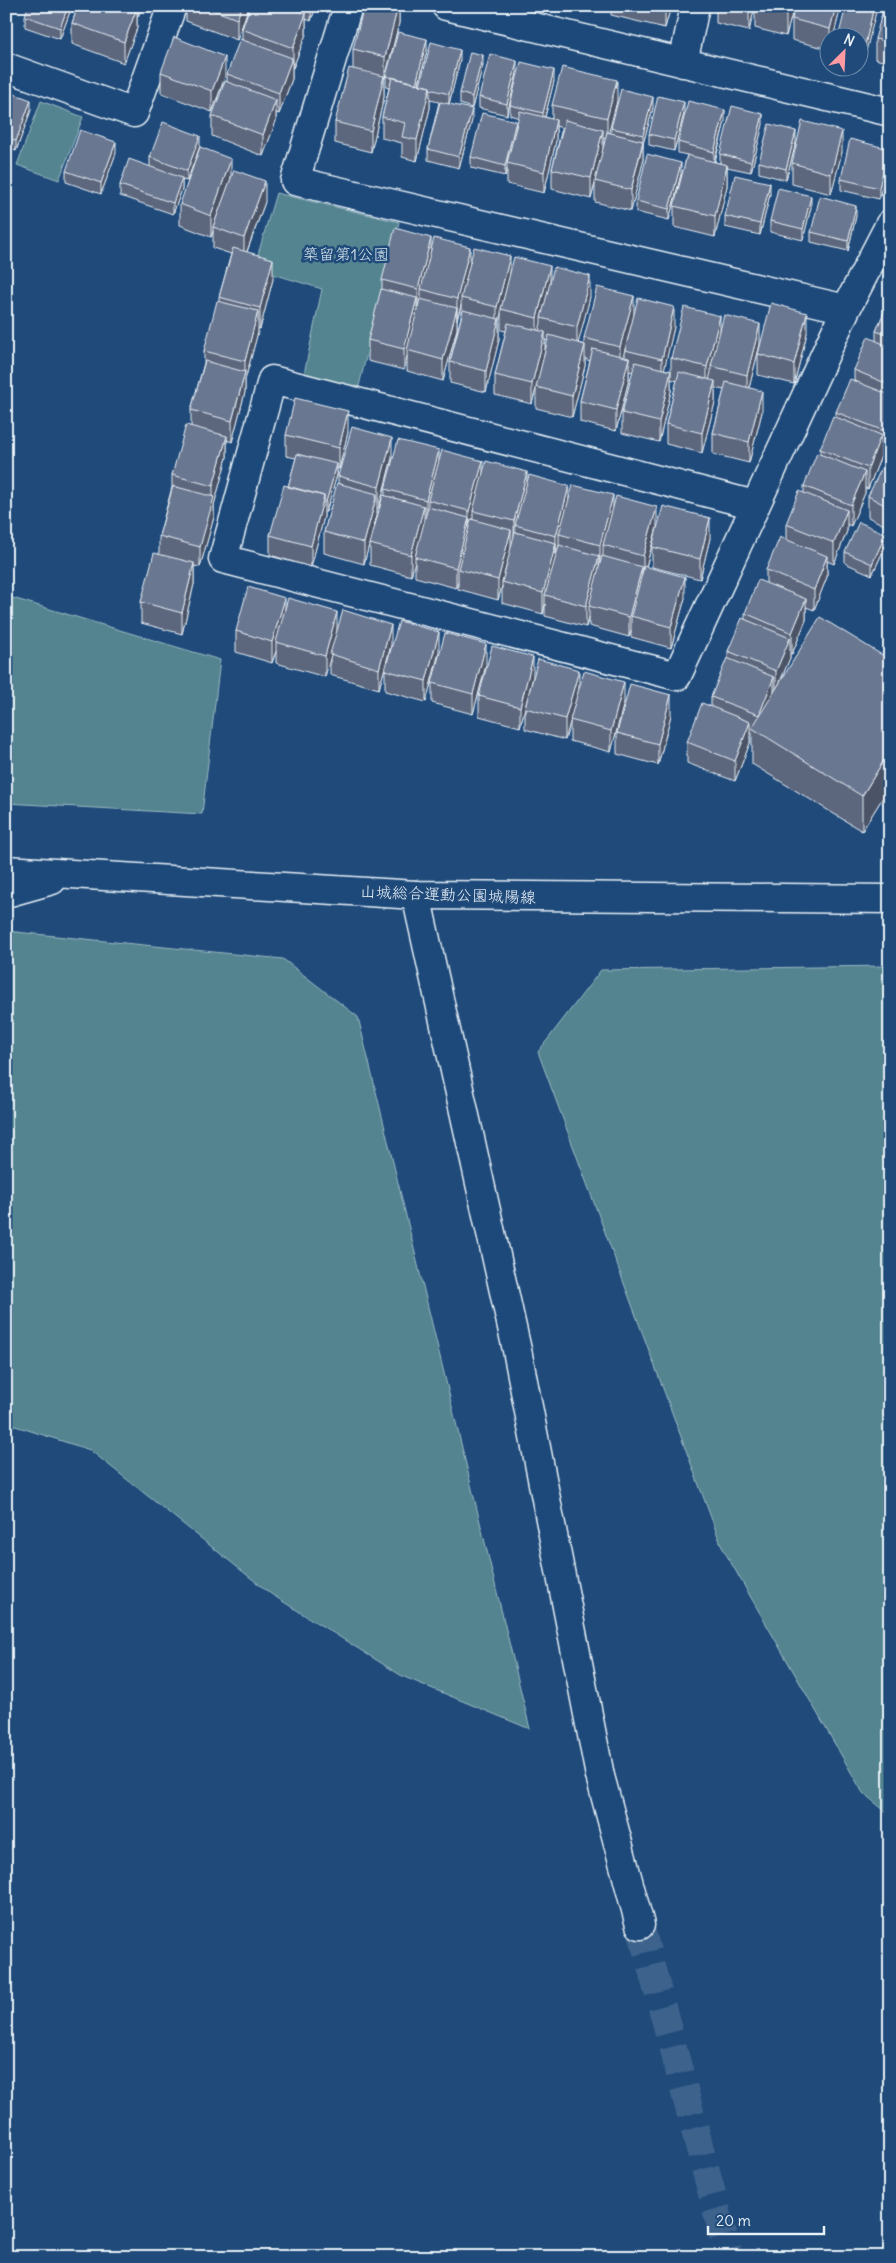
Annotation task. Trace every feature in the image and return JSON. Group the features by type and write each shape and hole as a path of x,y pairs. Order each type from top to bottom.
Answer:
{"street":[{"path":"6,67 134,112 172,6"},
{"path":"348,6 295,181 846,309"},
{"path":"446,6 890,112"},
{"path":"683,63 695,6"},
{"path":"755,504 272,380 222,559 677,676 846,309 890,224"},
{"name":"山城総合運動公園城陽線","path":"6,870 416,895 890,899"},
{"path":"6,893 70,874"},
{"path":"416,895 517,1350 598,1766 640,1925"}],"green space":[{"path":"41,101 83,117 59,180 17,165"},
{"name":"築留第1公園","path":"276,193 399,222 358,390 304,374 322,289 254,268"},
{"path":"6,596 220,660 202,814 6,803"},
{"path":"6,931 283,959 358,1017 530,1729 402,1676 271,1594 90,1450 6,1423"},
{"path":"890,966 890,1815 863,1793 722,1547 538,1052 601,970"}],"building":[{"path":"28,6 68,6 60,28 25,16"},
{"path":"78,6 133,6 137,8 124,42 72,23"},
{"path":"203,6 242,6 237,19"},
{"path":"250,6 286,6 306,14 293,48 242,29"},
{"path":"364,6 398,6 385,57 353,49"},
{"path":"731,6 750,6 749,11"},
{"path":"755,6 789,6 786,15"},
{"path":"795,6 836,6 830,28 792,19"},
{"path":"846,6 874,6 868,32 868,28 840,28"},
{"path":"884,6 890,6 890,42 875,39"},
{"path":"398,32 427,39 416,84 386,76"},
{"path":"174,37 225,57 212,91 161,72"},
{"path":"240,39 292,58 279,93 227,74"},
{"path":"431,42 460,50 449,94 420,85"},
{"path":"470,52 483,55 472,97 460,93"},
{"path":"490,54 517,61 507,104 479,97"},
{"path":"521,62 554,70 543,113 510,105"},
{"path":"562,67 617,80 607,118 552,105"},
{"path":"349,68 384,76 371,131 335,122"},
{"path":"392,77 430,87 417,140 402,137 405,123 382,117"},
{"path":"225,81 276,100 263,135 212,116"},
{"path":"621,89 653,97 643,135 611,128"},
{"path":"6,91 31,100 16,141 6,137"},
{"path":"658,96 684,102 674,140 649,134"},
{"path":"688,101 725,110 714,152 678,142"},
{"path":"440,102 472,109 459,157 428,149"},
{"path":"732,106 763,114 751,162 720,154"},
{"path":"520,111 556,120 544,172 507,163"},
{"path":"482,113 516,121 505,166 471,157"},
{"path":"565,120 603,130 591,178 552,169"},
{"path":"802,121 842,131 831,174 792,163"},
{"path":"163,122 200,136 187,171 150,157"},
{"path":"769,124 796,131 786,169 759,162"},
{"path":"80,130 116,142 101,183 66,171"},
{"path":"607,132 643,141 631,190 595,181"},
{"path":"850,139 889,149 879,188 841,179"},
{"path":"200,147 231,159 211,216 180,204"},
{"path":"647,154 681,163 669,209 636,201"},
{"path":"687,155 727,165 715,216 674,206"},
{"path":"129,159 182,178 173,203 120,185"},
{"path":"234,170 265,181 244,238 213,227"},
{"path":"735,175 770,183 760,224 725,216"},
{"path":"778,188 811,196 803,229 770,221"},
{"path":"820,196 856,206 848,241 811,232"},
{"path":"395,228 431,238 418,289 382,280"},
{"path":"434,238 470,247 457,299 421,289"},
{"path":"474,247 510,256 497,307 461,298"},
{"path":"233,248 273,259 260,308 219,297"},
{"path":"514,257 550,266 537,318 501,309"},
{"path":"554,267 590,276 577,327 541,318"},
{"path":"597,287 634,296 620,347 584,338"},
{"path":"381,289 417,298 404,349 368,340"},
{"path":"638,298 674,307 662,359 625,350"},
{"path":"890,298 890,336 876,331"},
{"path":"420,299 457,308 443,360 407,350"},
{"path":"217,301 258,311 245,361 204,351"},
{"path":"771,303 807,313 794,364 758,354"},
{"path":"684,307 720,316 707,367 671,358"},
{"path":"463,310 499,319 486,371 450,362"},
{"path":"724,315 760,324 747,375 711,366"},
{"path":"508,323 545,332 532,384 495,375"},
{"path":"549,335 585,345 572,396 536,387"},
{"path":"868,337 890,347 890,385 854,370"},
{"path":"593,349 629,358 616,410 580,401"},
{"path":"205,361 245,372 232,421 191,410"},
{"path":"635,362 671,371 659,422 622,413"},
{"path":"679,372 715,381 702,433 666,424"},
{"path":"850,379 890,395 890,416 884,431 836,412"},
{"path":"726,382 762,391 749,442 713,433"},
{"path":"295,398 348,411 339,448 286,435"},
{"path":"833,416 881,435 868,468 820,449"},
{"path":"186,425 227,436 213,486 172,475"},
{"path":"352,427 392,438 379,487 338,476"},
{"path":"398,440 439,450 426,500 385,489"},
{"path":"442,450 483,461 469,511 428,500"},
{"path":"817,453 865,472 851,505 804,486"},
{"path":"297,454 337,464 326,502 324,501 324,496 288,487"},
{"path":"888,455 890,456 890,508 868,496"},
{"path":"486,461 527,472 514,521 473,511"},
{"path":"529,475 569,486 556,536 515,525"},
{"path":"337,483 377,494 364,543 324,532"},
{"path":"284,485 324,496 311,546 270,535"},
{"path":"573,485 613,495 600,545 559,534"},
{"path":"173,486 214,497 200,547 159,536"},
{"path":"799,491 847,510 834,543 786,524"},
{"path":"383,495 424,506 411,555 370,544"},
{"path":"616,496 657,507 643,556 603,545"},
{"path":"663,506 710,518 700,559 652,547"},
{"path":"428,507 469,518 456,568 415,557"},
{"path":"471,519 511,530 498,580 458,569"},
{"path":"859,522 886,534 872,564 845,552"},
{"path":"515,532 556,543 543,593 502,582"},
{"path":"780,537 827,556 814,590 766,570"},
{"path":"559,545 599,556 586,606 545,595"},
{"path":"154,553 194,563 182,613 141,602"},
{"path":"602,556 642,567 629,617 589,606"},
{"path":"644,566 685,577 671,627 631,616"},
{"path":"758,580 806,599 792,633 745,613"},
{"path":"248,587 285,598 272,642 236,631"},
{"path":"288,598 337,612 325,656 276,642"},
{"path":"343,610 391,625 379,669 330,654"},
{"path":"820,617 882,655 890,643 890,750 862,796 752,728"},
{"path":"742,618 790,638 776,671 728,651"},
{"path":"399,621 439,632 426,681 385,670"},
{"path":"445,633 486,644 473,694 432,683"},
{"path":"492,646 533,657 520,707 479,696"},
{"path":"727,658 774,677 759,715 711,697"},
{"path":"538,659 579,670 565,719 525,708"},
{"path":"584,671 624,682 611,731 570,720"},
{"path":"630,684 671,695 658,744 617,733"},
{"path":"702,703 750,722 735,761 687,742"}],"tunnel":[{"path":"640,1925 729,2257"}]}
